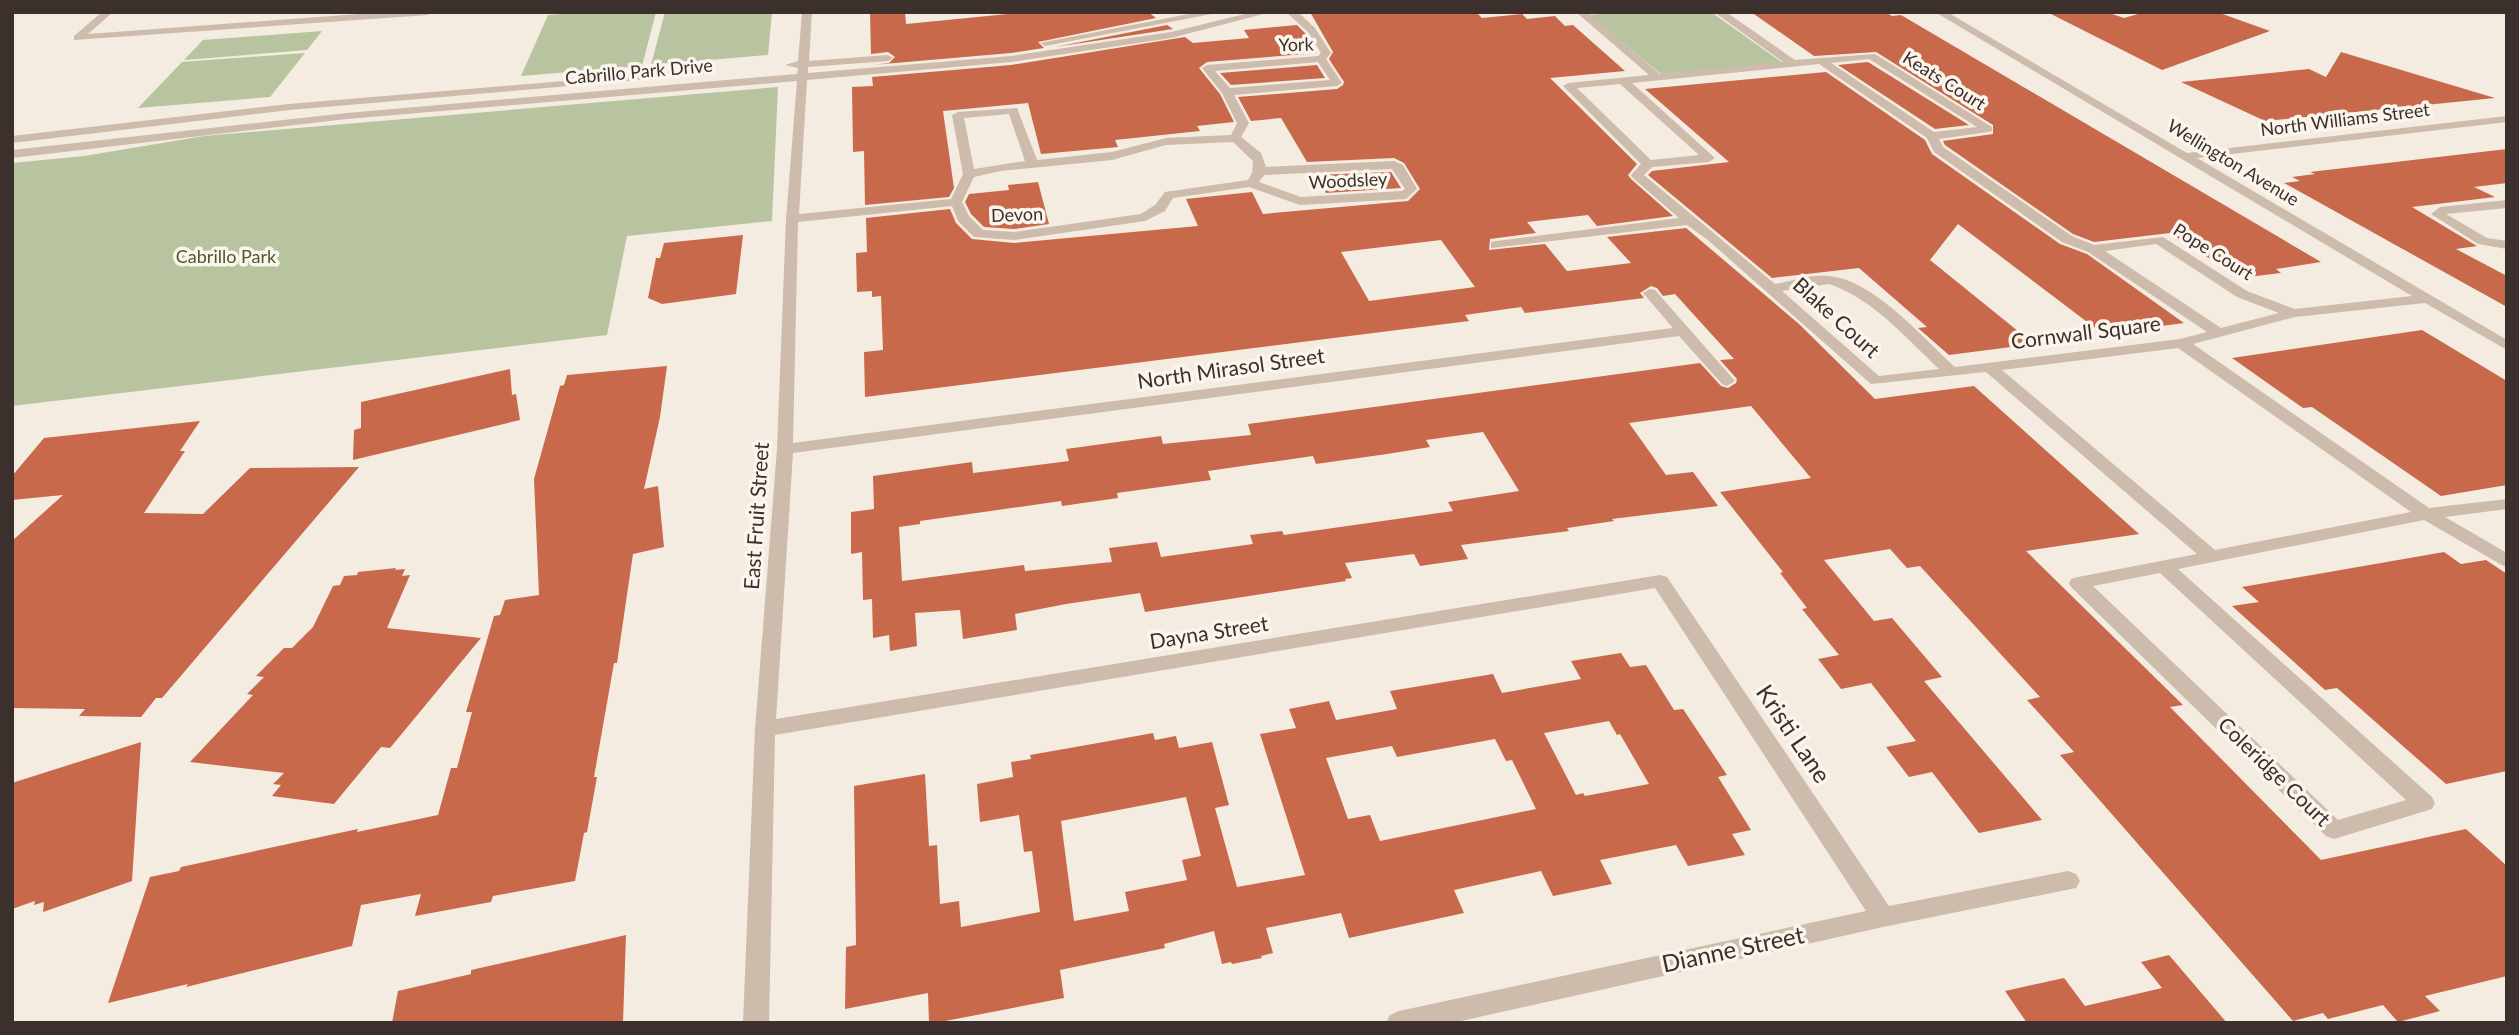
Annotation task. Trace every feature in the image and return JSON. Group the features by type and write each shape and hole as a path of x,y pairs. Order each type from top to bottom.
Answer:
{"street":[{"path":"108,12 78,38 428,12"},
{"name":"East Fruit Street","path":"756,1023 765,729 785,449 792,219 807,12"},
{"name":"Cabrillo Park Drive","path":"12,154 207,130 1022,47 1217,12"},
{"name":"Cabrillo Park Drive","path":"776,66 803,70 1011,59 1171,35 1266,12"},
{"path":"1291,12 1306,21 1318,38 1326,53 1321,59"},
{"path":"1581,12 1658,77"},
{"path":"1719,12 1793,64"},
{"name":"Wellington Avenue","path":"1940,12 2507,346"},
{"name":"Keats Court","path":"1648,164 1568,86 1871,56 1988,129 1932,136"},
{"name":"York","path":"1227,92 1337,83 1321,59 1207,68 1227,92 1243,123 1235,138"},
{"path":"1821,61 1932,136 1938,149 2067,239 2093,249 2220,334"},
{"name":"Cabrillo Park Drive","path":"12,140 357,100 722,71"},
{"path":"1622,80 1709,158 1648,164"},
{"path":"347,116 357,100"},
{"path":"792,219 956,202 969,174 958,115 1013,110 1032,163"},
{"name":"North Williams Street","path":"2188,156 2503,122"},
{"path":"969,174 1000,167 1112,156 1166,142 1235,138 1253,150 1261,163 1261,171 1250,183"},
{"name":"Woodsley","path":"1250,183 1300,201 1406,195 1411,189 1394,164 1261,171"},
{"name":"Blake Court","path":"1648,164 1637,175 1714,238 1875,381 1991,368"},
{"name":"Devon","path":"956,202 963,218 979,234 1014,236 1145,217 1160,208 1169,195 1250,183"},
{"path":"2507,204 2440,211 2437,214 2483,241 2507,245"},
{"path":"1496,246 1690,221"},
{"name":"Pope Court","path":"2093,249 2158,240 2242,294 2294,313"},
{"path":"1772,289 1830,280 1853,289 1870,299 1952,372"},
{"path":"1650,293 1727,381"},
{"name":"Pope Court","path":"2181,343 2294,313 2426,299"},
{"name":"North Mirasol Street","path":"785,449 1682,331"},
{"name":"Cornwall Square","path":"1991,368 2181,343 2426,514 2478,542 2507,562"},
{"name":"Cornwall Square","path":"1991,368 2213,558"},
{"path":"2165,567 2426,514 2507,504"},
{"name":"Coleridge Court","path":"2165,567 2424,803 2334,830 2078,583 2165,567"},
{"name":"Dayna Street","path":"765,729 1660,581"},
{"name":"Kristi Lane","path":"1660,581 1883,917"},
{"name":"Dianne Street","path":"1399,1023 1883,917 2068,881"}],"green space":[{"path":"656,12 642,66 521,76 548,15"},
{"path":"665,12 772,12 768,55 651,65"},
{"path":"1618,12 1711,12 1783,63 1661,74 1589,15"},
{"path":"322,31 307,50 184,60 203,40"},
{"path":"305,53 270,97 138,108 182,62"},
{"name":"Cabrillo Park","path":"778,87 772,221 627,236 607,335 12,406 12,163 84,156 204,136"}],"building":[{"path":"870,12 905,12 906,24 1029,12 1148,12 1156,18 1038,42 1044,48 872,65 889,63 895,57 888,52 871,54"},
{"path":"1310,12 1476,12 1482,18 1522,14 1527,19 1555,16 1565,26 1573,25 1625,71 1550,78 1637,164 1628,175 1673,216 1597,226 1588,215 1527,222 1536,233 1490,239 1489,250 1545,244 1567,271 1631,263 1607,237 1686,228 1799,324 1875,399 1974,386 2139,534 2026,551 2183,705 2170,707 2321,860 2466,829 2507,866 2507,976 2425,996 2440,1011 2398,1022 2383,1005 2328,1019 2323,1013 2293,1021 2060,755 2074,752 2027,700 2040,697 1920,566 1907,568 1890,549 1824,560 1874,621 1892,618 1942,677 1924,681 2042,820 1979,833 1932,772 1909,777 1886,747 1916,741 1871,683 1841,689 1818,659 1839,655 1802,609 1807,608 1780,573 1783,572 1720,492 1811,478 1751,406 1629,423 1666,475 1693,472 1718,506 1612,519 1614,521 1567,528 1569,531 1461,545 1468,559 1420,566 1414,554 1345,563 1352,578 1345,579 1346,581 1145,612 1140,593 1066,604 1015,614 1017,630 963,639 960,610 915,613 917,646 890,651 889,635 873,638 872,599 863,600 862,552 851,554 851,512 874,509 873,476 972,462 973,473 1069,461 1066,449 1161,436 1163,444 1251,435 1248,424 1700,363 1721,386 1728,388 1736,383 1737,379 1720,360 1734,359 1675,294 1663,296 1657,288 1651,286 1640,293 1644,298 1525,313 1521,307 1465,315 1469,321 865,397 864,352 883,350 881,296 872,297 872,291 857,292 856,253 867,252 866,218 950,209 956,223 972,239 1014,243 1198,226 1186,199 1252,192 1263,214 1408,201 1420,189 1404,163 1394,158 1307,162 1281,118 1251,121 1238,97 1337,89 1344,82 1329,59 1333,52","holes":["1441,240 1475,287 1369,301 1341,252","1483,432 1519,491 1448,502 1453,511 1284,535 1282,531 1250,535 1253,544 1161,557 1157,542 1109,548 1112,562 1025,571 1024,565 902,581 899,527 920,524 920,521 1061,501 1062,506 1118,498 1117,493 1211,480 1208,471 1313,456 1316,464 1387,454 1430,447 1426,440"]},
{"path":"1751,12 1885,12 1892,16 1901,15 2321,262 2276,269 2281,273 2240,278 2170,233 2094,242 2073,234 1943,141 1993,134 1993,125 1876,52 1814,56"},
{"path":"2047,12 2106,12 2124,18 2145,12 2217,12 2270,31 2162,70"},
{"path":"1167,25 1173,29 1055,47"},
{"path":"1297,25 1317,53 1207,62 1199,68 1220,94 1234,122 1197,126 1200,131 1115,140 1118,147 1041,154 1028,103 943,111 954,188 949,197 865,205 864,151 853,152 852,87 873,86 872,77 1011,65 1185,37 1193,43 1249,38 1244,30"},
{"path":"2341,52 2495,98 2265,121 2181,82 2309,69 2326,77"},
{"path":"1868,62 1969,125 1935,129 1838,65"},
{"path":"1317,65 1325,78 1231,85 1220,73"},
{"path":"1826,72 1925,140 1932,154 2060,244 2087,254 2184,323 2103,334 1958,224 1930,260 2034,344 1949,355 1918,328 1927,327 1859,268 1772,278 1648,175 1652,171 1729,162 1645,89"},
{"path":"2507,149 2507,183 2474,187 2495,197 2412,207 2477,246 2456,249 2507,276 2507,307 2284,183 2300,181 2292,177 2315,174 2310,172"},
{"path":"1391,172 1401,188 1326,193 1315,175"},
{"path":"1038,182 1049,224 1014,229 984,227 971,214 965,202 969,194 1009,190 1008,185"},
{"path":"743,235 736,294 662,304 648,298 656,258 660,258 664,243"},
{"path":"2422,330 2507,381 2507,485 2441,496 2312,407 2303,408 2232,358"},
{"path":"667,366 660,417 644,489 658,486 664,547 633,554 617,663 614,663 594,777 597,777 575,881 493,896 491,902 415,916 421,894 361,905 352,946 186,987 188,984 108,1003 150,877 179,871 181,867 358,829 357,832 438,815 451,768 457,768 472,712 466,712 494,616 500,615 505,600 539,595 534,479 560,386 564,385 567,375"},
{"path":"510,369 512,395 516,394 520,420 353,460 354,430 361,428 361,402"},
{"path":"200,421 180,451 185,451 144,513 203,514 250,468 359,467 162,698 156,698 141,717 79,716 85,709 12,708 12,541 63,495 12,500 12,476 44,438"},
{"path":"2444,552 2461,564 2486,560 2507,574 2507,771 2446,784 2337,688 2325,690 2232,606 2259,602 2242,587"},
{"path":"396,568 395,570 405,569 402,576 410,575 387,628 481,638 390,748 381,747 334,804 272,796 281,785 273,784 284,773 190,762 253,695 247,694 264,677 256,676 284,648 292,648 313,627 333,586 340,585 344,576 357,575 358,572"},
{"path":"1621,653 1630,667 1646,665 1674,710 1683,709 1727,775 1718,777 1751,830 1732,834 1745,855 1688,866 1676,845 1600,860 1612,884 1553,896 1541,871 1454,890 1464,913 1349,938 1341,913 1266,928 1273,953 1232,964 1222,964 1214,931 1164,944 1165,948 1060,970 1064,998 935,1023 929,1023 928,993 845,1009 846,947 856,945 854,786 925,774 929,846 937,845 940,904 959,901 961,927 1040,912 1032,851 1024,852 1019,815 980,822 977,784 1013,777 1011,762 1031,759 1030,755 1153,733 1155,740 1176,736 1179,748 1212,742 1229,805 1215,808 1237,887 1305,875 1260,734 1296,728 1289,709 1329,701 1336,720 1397,709 1390,691 1493,674 1502,693 1581,679 1571,661","holes":["1609,721 1617,735 1620,734 1649,784 1585,796 1583,793 1576,795 1544,733","1495,739 1506,761 1512,760 1536,809 1380,841 1370,815 1348,819 1326,758 1392,746 1397,757","1186,797 1201,856 1182,860 1187,880 1125,892 1129,911 1074,921 1061,821"]},
{"path":"141,742 132,881 43,912 44,902 34,905 35,901 12,909 12,783"},
{"path":"626,935 623,1023 392,1023 398,991 471,974 471,970"},
{"path":"2169,955 2227,1023 2027,1023 2005,991 2064,978 2085,1006 2162,988 2141,962"}]}
